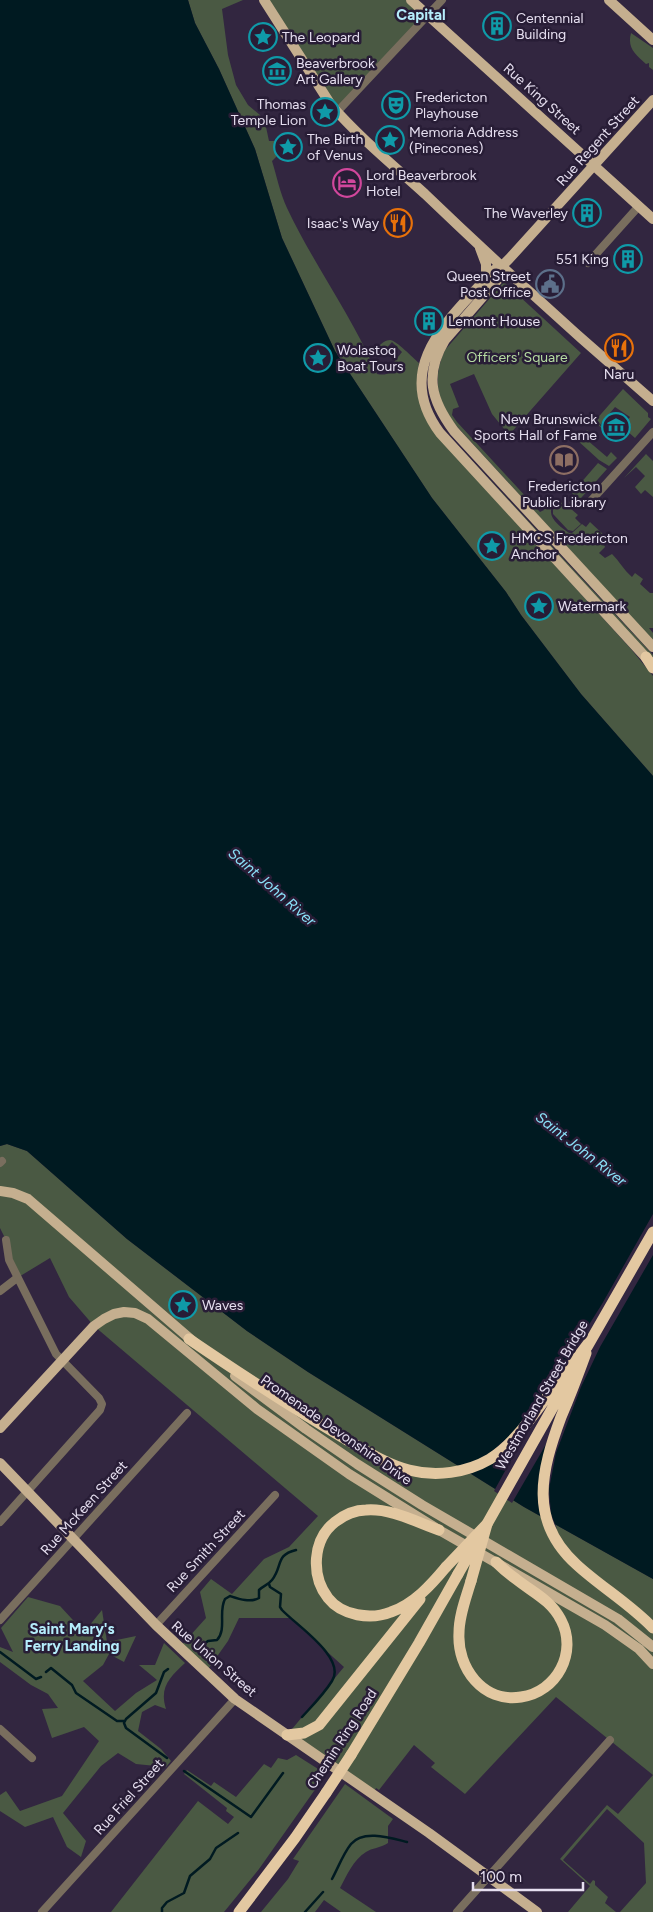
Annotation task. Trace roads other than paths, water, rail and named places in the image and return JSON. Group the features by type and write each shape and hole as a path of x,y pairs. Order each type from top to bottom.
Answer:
{"highway":[{"name":"Westmorland Street Bridge","path":"458,1574 653,1232"},
{"path":"189,1339 257,1385 326,1428 388,1463 428,1474 448,1473 468,1468 488,1460 501,1451 527,1423 590,1341"},
{"path":"590,1341 552,1442 543,1477 542,1494 545,1515 563,1551 576,1564 631,1607 653,1628"},
{"path":"432,1584 416,1598 392,1612 371,1616 357,1615 341,1608 328,1599 317,1574 318,1548 330,1526 351,1512 364,1510 379,1510 393,1513 439,1530"},
{"path":"287,1735 304,1733 319,1725 446,1567 487,1524"},
{"path":"487,1524 460,1618 459,1647 468,1672 476,1684 504,1697 520,1698 535,1694 548,1686 559,1674 568,1646 566,1632 560,1618 549,1604 538,1593 517,1580 496,1562"},
{"name":"Chemin Ring Road","path":"238,1912 295,1838 351,1755 419,1643 458,1574"}],"main road":[{"path":"264,0 331,105 379,154 653,401"},
{"name":"Rue King Street","path":"411,0 653,219"},
{"path":"610,0 653,40"},
{"name":"Rue Regent Street","path":"502,266 653,100"},
{"path":"478,244 486,264 486,279"},
{"path":"502,266 494,270 442,328 429,350 422,375 422,393 427,412 445,440 651,664"},
{"path":"502,266 500,276 439,349 432,379 433,393 437,405 454,431 653,647"},
{"name":"Promenade Devonshire Drive","path":"0,1191 13,1192 28,1199 189,1339 298,1424 422,1506 592,1602 624,1623 653,1647"},
{"name":"Promenade Devonshire Drive","path":"0,1428 94,1326 109,1316 124,1312 135,1313 148,1319 287,1432 349,1474 439,1530 605,1625 639,1649 653,1664"},
{"name":"Rue Union Street","path":"0,1463 156,1625 235,1699 489,1876 537,1912"}],"street":[{"path":"338,112 442,0"},
{"path":"588,263 639,206"},
{"path":"573,504 581,505 589,502 653,432"},
{"path":"0,1522 100,1410 102,1404 99,1398 56,1354 9,1260 6,1240"},
{"path":"0,1291 17,1278"},
{"name":"Rue McKeen Street","path":"0,1620 187,1412"},
{"name":"Rue Smith Street","path":"156,1625 275,1495"},
{"name":"Rue Friel Street","path":"42,1912 235,1699"},
{"path":"0,1729 32,1758"},
{"path":"457,1912 610,1740"}],"water":[{"name":"Saint John River","path":"0,0 188,0 195,23 219,69 255,149 282,238 335,351 432,498 506,592 521,615 581,694 653,776 653,1579 524,1507 308,1372 247,1331 127,1239 27,1151 7,1144 0,1146"}],"waterway":[{"path":"204,1644 208,1641 217,1640 220,1636 222,1609 225,1599 230,1596 248,1600 259,1598 259,1590 272,1580 282,1558 289,1552 296,1550"},
{"path":"269,1584 270,1587 281,1594 280,1607 282,1610 318,1642 332,1662 335,1672 332,1681 322,1695 302,1717"},
{"path":"0,1652 36,1679 41,1677"},
{"path":"46,1672 51,1668 72,1685 76,1693 117,1721 125,1721"},
{"path":"167,1758 126,1728 124,1723 126,1719 156,1693 164,1672 168,1669"},
{"path":"184,1771 251,1817 283,1773"},
{"path":"162,1912 162,1908 167,1902 184,1893 190,1876 210,1859 216,1848 238,1833"},
{"path":"332,1879 346,1852 356,1839 378,1836 407,1842"},
{"path":"305,1912 323,1892"}],"place":[{"name":"Centennial Building","path":"497,26"},
{"name":"The Leopard","path":"263,37"},
{"name":"Beaverbrook Art Gallery","path":"277,71"},
{"name":"Fredericton Playhouse","path":"396,105"},
{"name":"Thomas Temple Lion","path":"325,112"},
{"name":"Memoria Address (Pinecones)","path":"390,140"},
{"name":"The Birth of Venus","path":"288,147"},
{"name":"Lord Beaverbrook Hotel","path":"347,183"},
{"name":"The Waverley","path":"587,213"},
{"name":"Isaac's Way","path":"398,223"},
{"name":"551 King","path":"628,259"},
{"name":"Queen Street Post Office","path":"550,284"},
{"name":"Lemont House","path":"429,321"},
{"name":"Naru","path":"619,348"},
{"name":"Wolastoq Boat Tours","path":"318,358"},
{"name":"New Brunswick Sports Hall of Fame","path":"616,427"},
{"name":"Fredericton Public Library","path":"564,460"},
{"name":"HMCS Fredericton Anchor","path":"492,546"},
{"name":"Watermark","path":"539,606"},
{"name":"Waves","path":"183,1305"}],"district":[{"name":"Capital","path":"421,15"},
{"name":"Saint Mary's Ferry Landing","path":"72,1638"}],"park label":[{"name":"Officers' Square","path":"517,357"}]}
